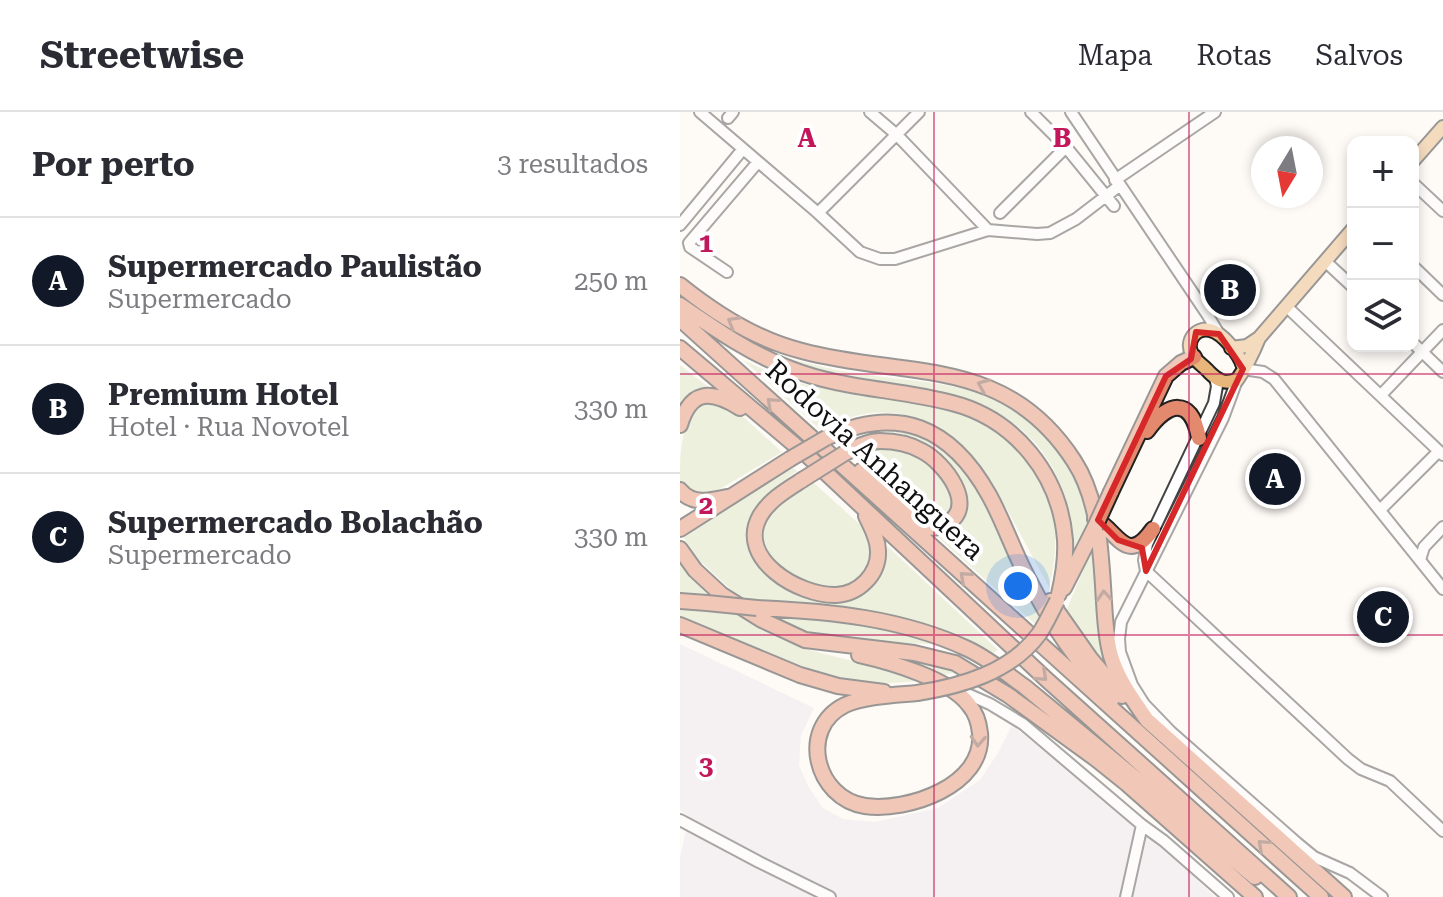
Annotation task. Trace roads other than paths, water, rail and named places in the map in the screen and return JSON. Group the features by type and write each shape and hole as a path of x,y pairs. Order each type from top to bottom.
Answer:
{"highway":[{"path":"680,285 707,306 754,334 800,351 845,361 954,376 988,387 1014,401 1045,426 1074,460 1087,488 1095,519 1110,652 1124,687 1147,720"},
{"path":"680,305 726,336 792,370 835,382 957,404 1009,431 1045,474 1060,511 1065,548 1059,594"},
{"name":"Rodovia Anhanguera","path":"680,319 825,444 1321,897"},
{"name":"Rodovia Anhanguera","path":"680,348 783,434 1046,679 1289,897"},
{"path":"680,549 695,570 722,595 762,620 832,649 900,666 928,678 959,694 972,707 978,721 979,749 973,764 956,783 944,790 887,806 862,805 841,797 829,785 818,763 820,734 827,721 844,706 869,699 938,690 962,683 985,675 1007,663 1038,635 1069,580 1166,376 1194,357"},
{"path":"680,425 692,400 718,395 783,434"},
{"path":"1132,450 1164,411 1177,407 1191,415 1199,438"},
{"path":"681,529 790,459 857,426 878,422 903,423 933,434 969,465 990,497 1029,582 1071,652 1170,762"},
{"path":"825,444 863,473 921,524 933,528 943,526 954,518 959,503 956,488 937,461 923,451 893,442 877,441 845,453 802,480 772,501 757,523 757,550 766,565 800,586 836,595 855,590 867,581 879,553 875,534 862,508"},
{"path":"680,490 684,496 701,501 731,496"},
{"path":"1000,519 1015,537 1041,587 1081,646 1127,703 1344,897"},
{"path":"1095,519 1118,540 1132,546 1142,544 1153,529"},
{"path":"680,601 845,614 919,631 969,650 1025,687 1282,897"},
{"path":"680,625 800,675 838,686 913,693"},
{"path":"805,640 914,653 955,663 1034,713 1126,783 1255,897"},
{"path":"946,641 1033,703 1109,765 1126,783"}],"main road":[{"path":"1419,154 1443,127"},
{"path":"1241,372 1238,355 1219,334 1205,329 1196,332 1191,339 1191,352 1215,378 1225,382 1241,372 1259,338 1347,236"},
{"path":"1231,348 1247,346 1259,338"}],"street":[{"path":"700,112 860,252 880,259 895,259 988,230 1050,233 1086,211 1117,183 1215,112"},
{"path":"870,112 897,135 988,230"},
{"path":"818,213 919,112"},
{"path":"1031,112 1066,147 1114,206"},
{"path":"1071,112 1219,334"},
{"path":"1000,213 1066,147"},
{"path":"680,225 743,149"},
{"path":"727,272 690,247 689,243 758,162"},
{"path":"1419,189 1443,211"},
{"path":"1086,211 1114,206 1134,207"},
{"path":"1325,261 1347,281"},
{"path":"1419,272 1443,295"},
{"path":"1286,306 1441,453 1380,510"},
{"path":"1196,332 1207,314"},
{"path":"1419,346 1443,330"},
{"path":"1419,349 1443,372"},
{"path":"1381,395 1413,352"},
{"path":"1382,897 1350,873 1314,857 1171,732 1138,696 1120,652 1121,622 1223,418 1241,372 1263,372 1274,379 1443,589"},
{"path":"1215,378 1214,403 1144,553 1146,571 1348,759 1361,769 1390,781 1443,831"},
{"path":"1412,550 1420,550 1443,527"},
{"path":"1420,560 1424,547"},
{"path":"928,678 973,695 1023,724 1228,897"},
{"path":"680,820 830,897"},
{"path":"1126,897 1142,825"}],"place":[{"name":"Premium Hotel","path":"1230,290"},
{"name":"Supermercado Paulistão","path":"1275,479"},
{"name":"Supermercado Bolachão","path":"1383,617"}]}
